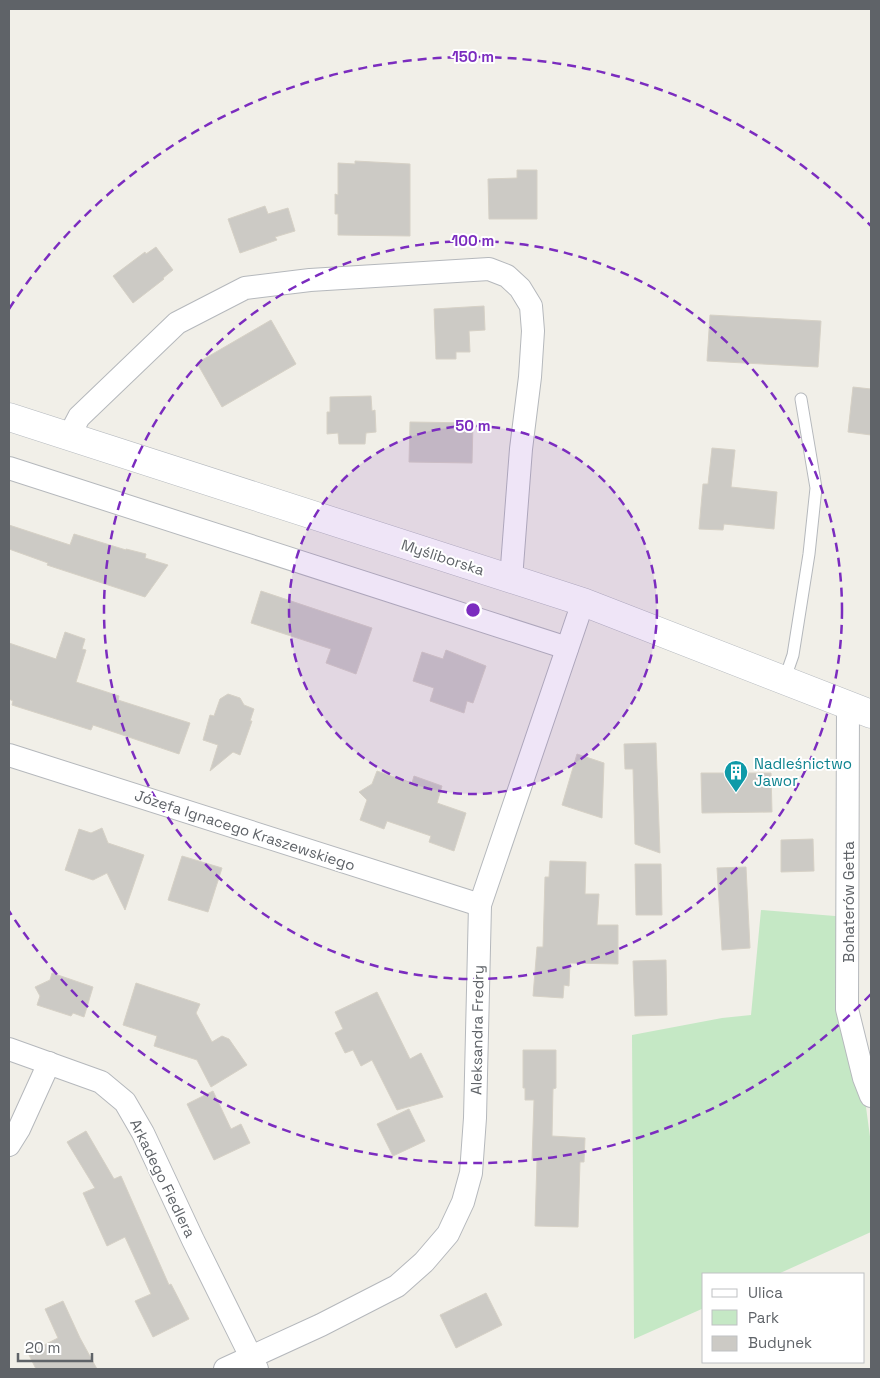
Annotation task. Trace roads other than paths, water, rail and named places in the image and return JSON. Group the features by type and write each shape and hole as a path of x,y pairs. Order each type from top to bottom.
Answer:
{"street":[{"path":"69,436 78,417 177,323 245,288 310,280 489,269 507,276 520,288 531,306 533,330 530,376 518,478 511,579"},
{"name":"Myśliborska","path":"9,417 582,602 859,710"},
{"path":"9,468 567,648"},
{"name":"Aleksandra Fredry","path":"225,1369 254,1363 321,1325 397,1286 424,1262 448,1234 463,1202 471,1173 475,1118 480,905 582,602"},
{"name":"Bohaterów Getta","path":"859,710 848,1009 864,1078 871,1096"},
{"name":"Józefa Ignacego Kraszewskiego","path":"9,755 480,905"},
{"name":"Arkadego Fiedlera","path":"9,1049 101,1082 125,1102 143,1133 254,1363"},
{"path":"9,1145 19,1128 49,1063"}],"lane":[{"path":"784,681 793,655 809,554 816,488 801,399"}],"place":[{"name":"Nadleśnictwo Jawor","path":"736,793"}]}
